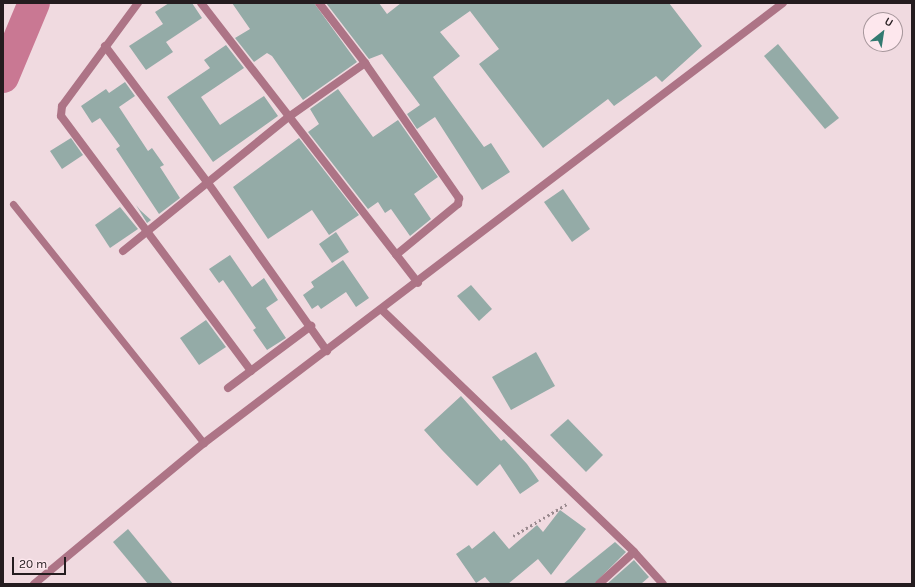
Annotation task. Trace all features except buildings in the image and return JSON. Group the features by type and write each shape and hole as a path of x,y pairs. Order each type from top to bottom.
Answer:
{"street":[{"path":"138,3 62,106 61,116 149,231 251,371"},
{"path":"201,3 418,283"},
{"path":"319,3 365,63 459,198 458,204 396,255"},
{"path":"34,584 204,443 418,283 783,3"},
{"path":"105,46 208,183 311,326 327,351"},
{"path":"123,251 290,116 365,63"},
{"path":"382,310 576,498 634,552 663,584"},
{"path":"228,388 311,326"},
{"path":"599,584 634,552"}],"lane":[{"path":"13,204 204,443"}],"path":[{"path":"513,536 576,498"}],"waterway":[{"path":"3,77 34,3"}]}
